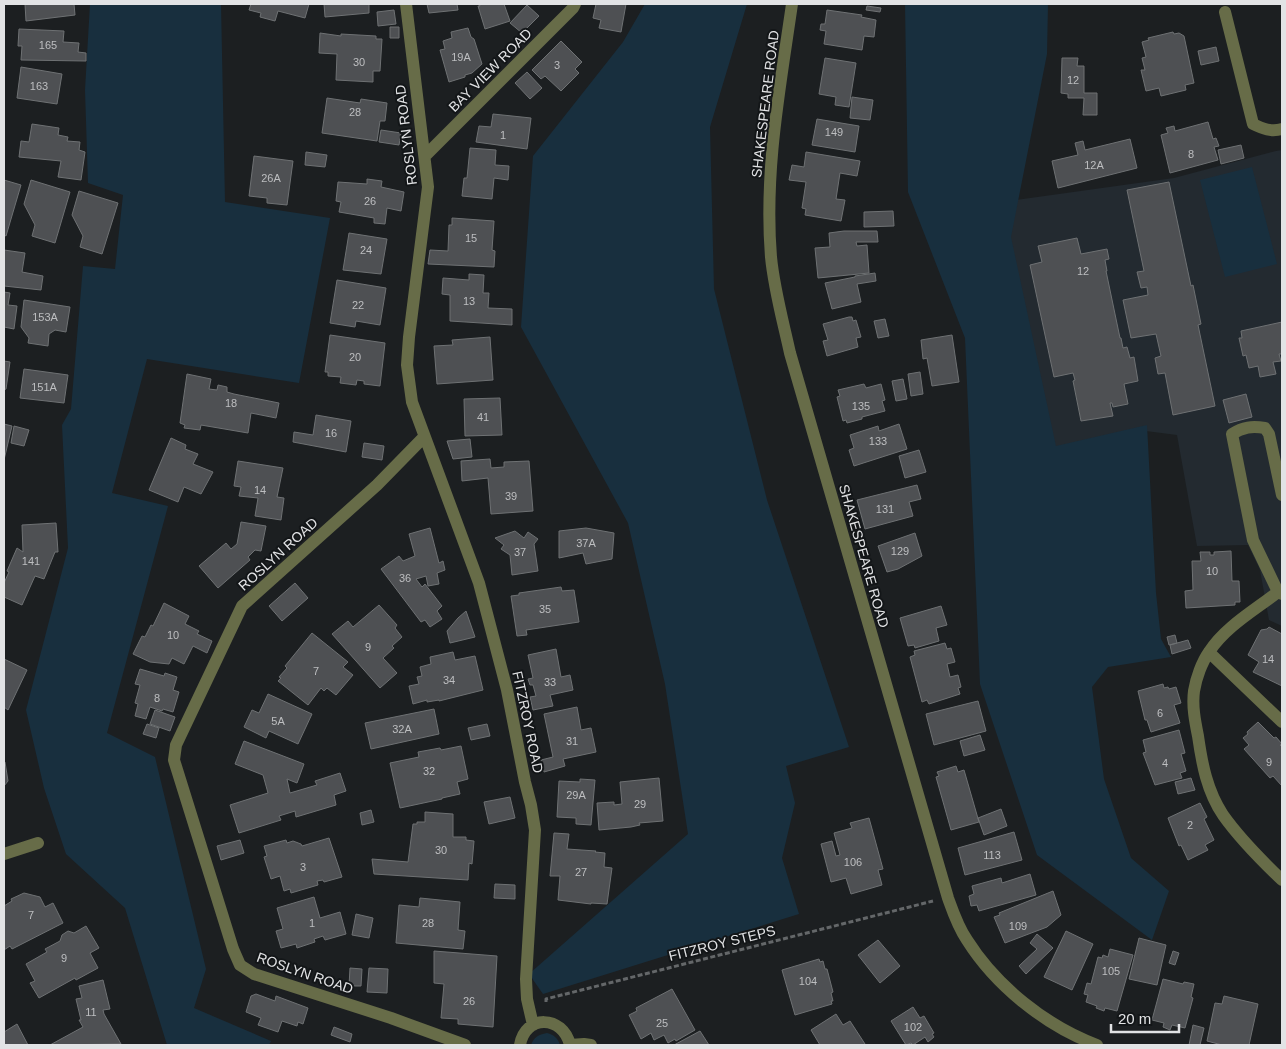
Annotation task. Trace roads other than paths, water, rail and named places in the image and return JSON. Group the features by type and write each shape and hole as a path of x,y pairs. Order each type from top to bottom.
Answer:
{"street":[{"name":"ROSLYN ROAD","path":"406,4 428,187 409,336 407,366 412,402 424,436 377,485 242,606 176,745 174,760 233,949 240,965 254,974 391,1018 465,1045"},
{"name":"BAY VIEW ROAD","path":"425,156 575,4"},
{"name":"SHAKESPEARE ROAD","path":"792,4 771,159 770,224 776,293 790,353 948,898 966,939 985,965 1008,990 1066,1030 1097,1045"},
{"path":"1225,12 1253,124 1264,130 1275,131 1282,129"},
{"path":"1282,494 1269,434 1265,428 1254,426 1240,428 1232,434 1253,540 1280,593 1233,627 1217,642 1208,654 1196,681 1193,710 1205,779 1223,814 1246,844 1282,880"},
{"name":"FITZROY ROAD","path":"424,436 479,583 496,643 531,805 535,830 526,979 527,999 534,1025"},
{"path":"1208,654 1213,656 1282,722"},
{"path":"4,854 38,843"},
{"path":"520,1045 527,1030 534,1025 548,1022 563,1030 568,1037 570,1045 591,1045"}]}
